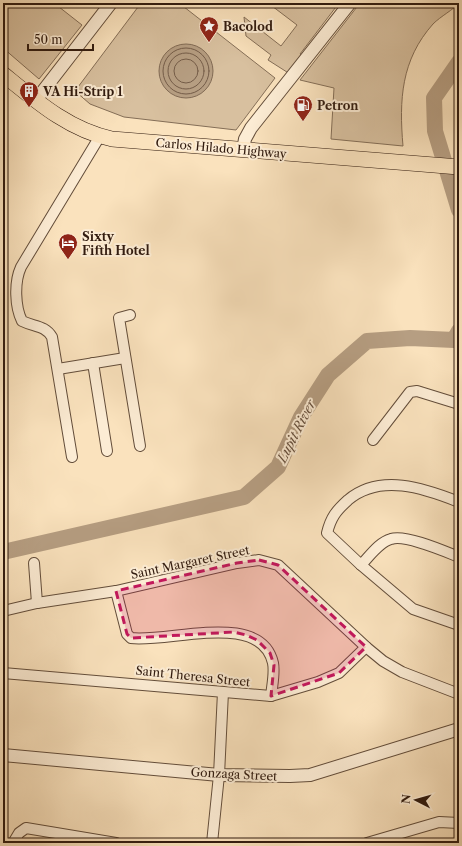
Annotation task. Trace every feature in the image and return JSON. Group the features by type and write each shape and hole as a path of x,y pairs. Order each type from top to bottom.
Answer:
{"main road":[{"name":"Carlos Hilado Highway","path":"3,74 36,100 78,128 100,136 125,141 458,167"}],"street":[{"path":"36,100 111,3"},
{"path":"244,150 245,139 251,128 350,3"},
{"path":"72,457 54,343 48,331 43,327 22,322 19,315 16,280 21,268 100,136"},
{"path":"130,316 119,318 140,446"},
{"path":"58,369 125,358"},
{"path":"93,363 108,451"},
{"path":"373,440 410,392 417,391 459,404"},
{"path":"459,502 416,488 386,484 358,492 335,512 330,521 328,533 361,565 413,609 459,625"},
{"path":"361,565 382,544 391,538 411,540 459,556"},
{"name":"Saint Margaret Street","path":"3,611 37,603 116,590 259,560 278,565 383,661 402,672 459,694"},
{"path":"34,563 37,603"},
{"path":"116,590 127,634 131,638 234,632 257,640 270,653 274,665 271,696"},
{"name":"Saint Theresa Street","path":"3,673 271,696 318,682 339,673 366,647"},
{"path":"212,843 219,775 223,692"},
{"name":"Gonzaga Street","path":"3,755 219,775 310,775 459,729"},
{"path":"374,842 438,822 459,823"},
{"path":"13,843 19,833 26,828 116,843"}],"highlighted area":[{"path":"259,560 278,565 366,647 339,673 271,696 274,665 270,653 257,640 234,632 131,638 127,634 116,591 237,563"}],"shaded area":[{"path":"3,3 54,3 82,25 39,79 3,48"},
{"path":"141,3 179,3 275,78 236,130 124,117 90,104 75,91"},
{"path":"268,3 339,3 300,54 304,57 290,74 268,60 271,55 246,36 244,17 281,46 297,25"},
{"path":"360,3 459,3 433,24 422,38 408,66 402,97 403,146 331,139 334,88 300,80"}],"water":[{"path":"181,44 191,44 201,48 209,56 213,66 213,76 209,86 201,94 191,98 181,98 171,94 163,86 159,76 159,66 163,56 171,48"}],"waterway":[{"name":"Lupit River","path":"459,62 434,98 435,131 459,210"},
{"name":"Lupit River","path":"3,552 244,497 278,467 301,417 328,375 367,341 410,338 454,340 459,331"}],"place":[{"name":"Bacolod","path":"209,43"},
{"name":"VA Hi-Strip 1","path":"29,108"},
{"name":"Petron","path":"303,122"},
{"name":"Sixty Fifth Hotel","path":"68,260"}]}
